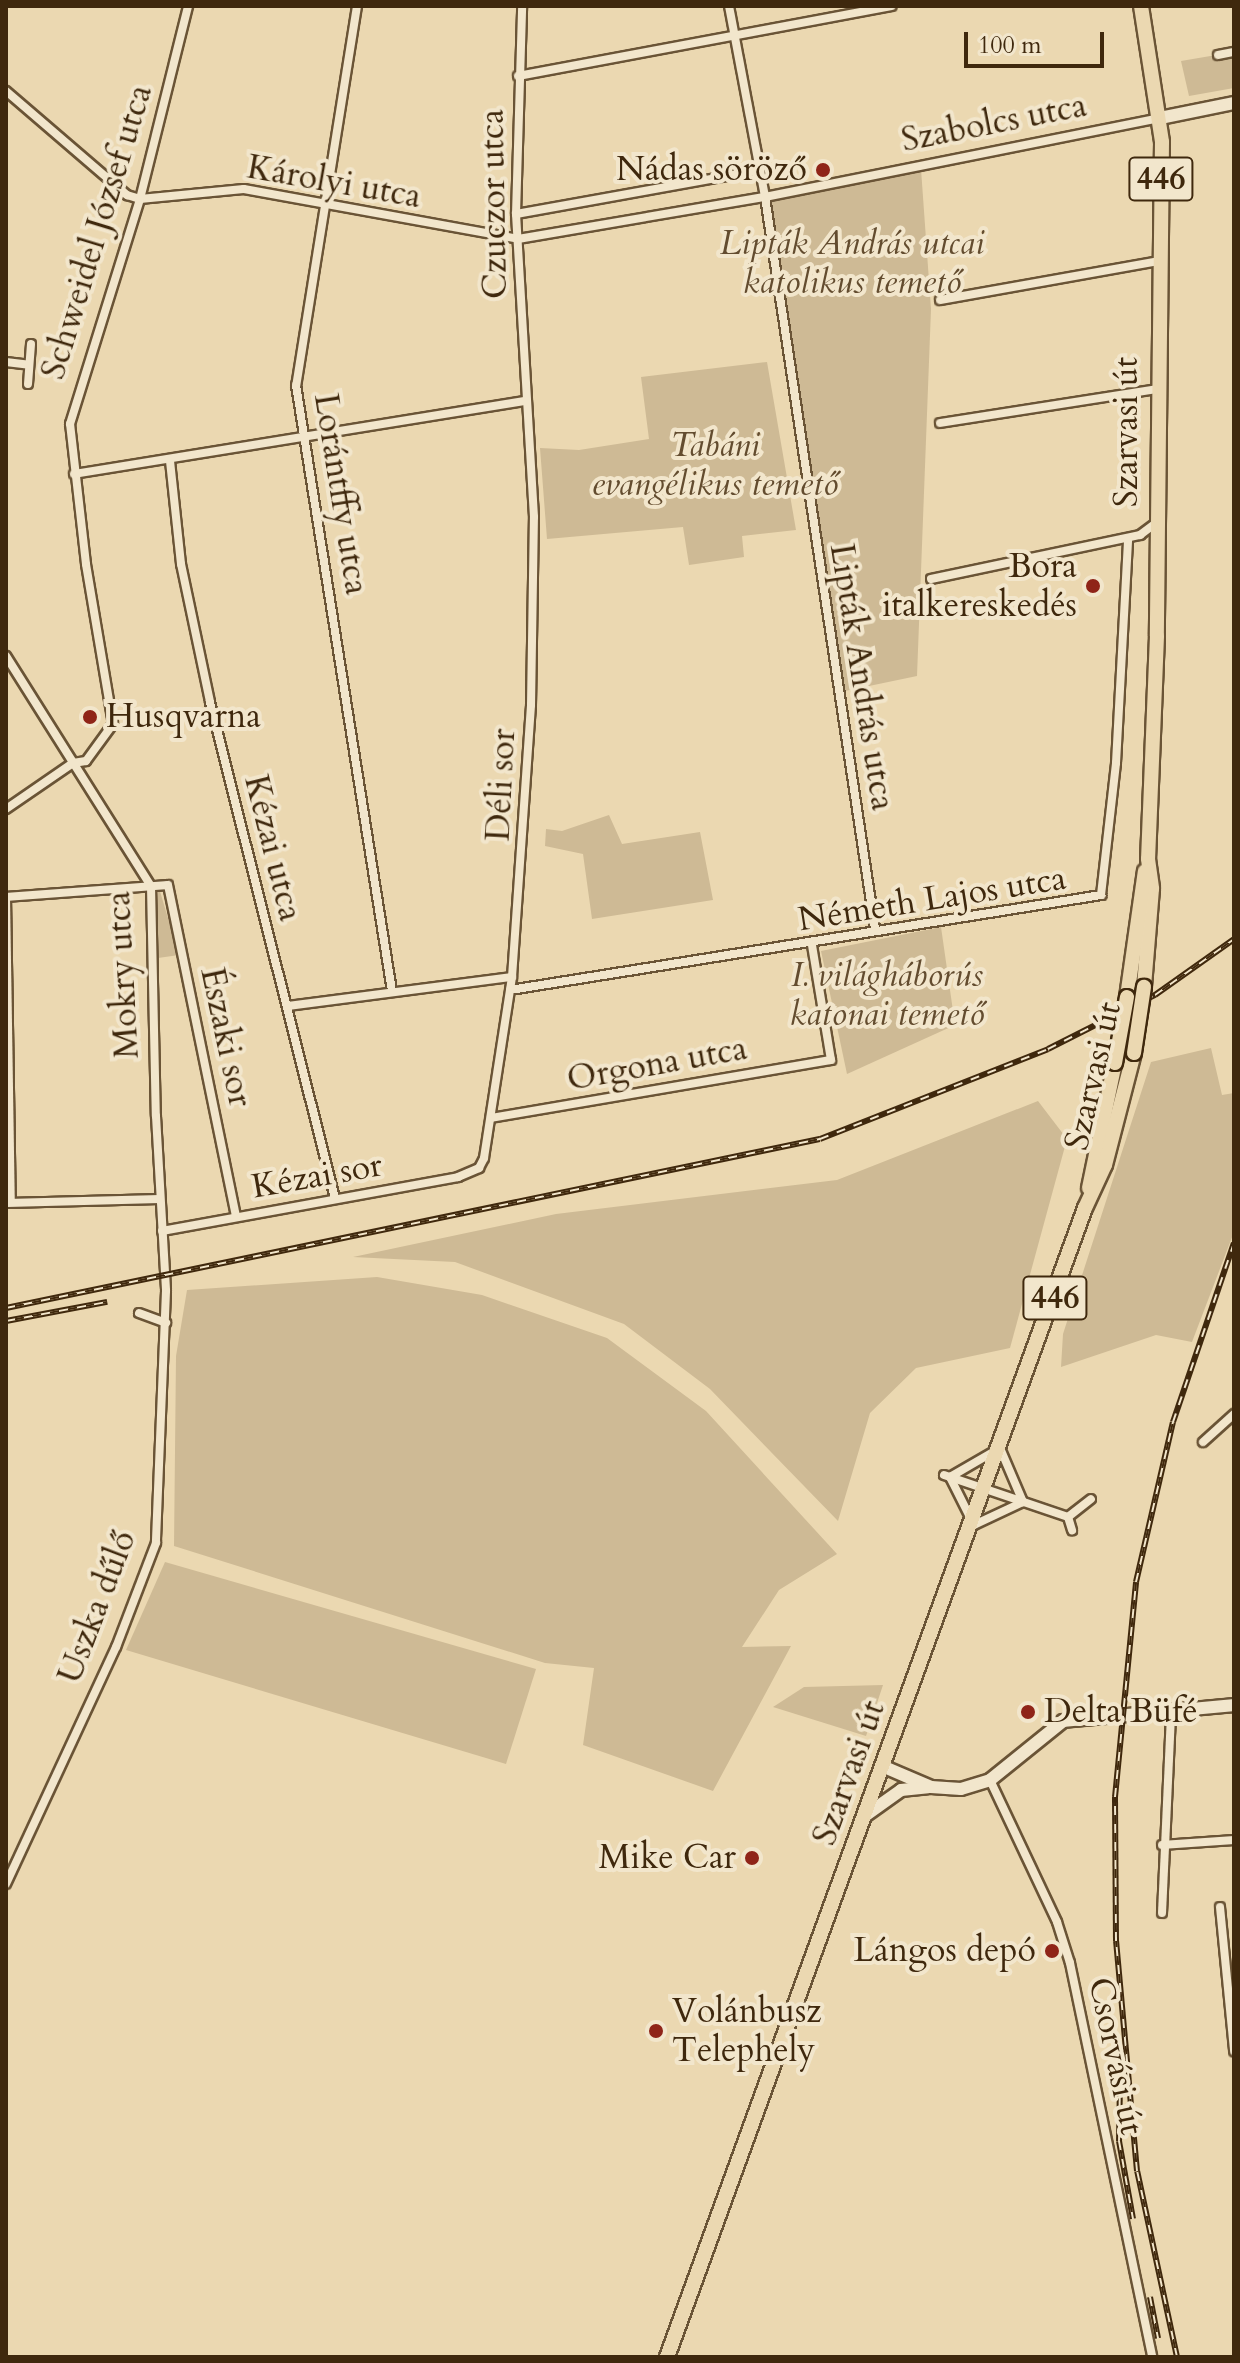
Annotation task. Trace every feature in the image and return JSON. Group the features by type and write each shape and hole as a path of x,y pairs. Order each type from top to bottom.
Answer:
{"main road":[{"name":"Szarvasi út","path":"1085,1208 1127,997 1148,859 1157,522 1160,118 1141,6"},
{"name":"Szarvasi út","path":"667,2357 882,1766 974,1525 1085,1208 1105,1165 1134,1053 1144,987 1152,889 1148,859"}],"street":[{"name":"Schweidel József utca","path":"74,474 73,405 140,199 188,6"},
{"name":"Lorántffy utca","path":"357,6 296,364 392,991"},
{"name":"Czuczor utca","path":"522,6 516,214 525,401"},
{"name":"Lipták András utca","path":"729,6 765,197 875,929"},
{"path":"518,76 891,6"},
{"path":"1218,55 1234,52"},
{"path":"6,91 127,195 140,199"},
{"name":"Szabolcs utca","path":"518,239 765,197 1234,103"},
{"path":"516,214 760,170"},
{"name":"Károlyi utca","path":"140,199 244,189 325,207 518,239"},
{"path":"940,300 1159,261"},
{"path":"28,384 31,344"},
{"path":"6,362 29,365"},
{"path":"940,423 1157,389"},
{"path":"6,809 73,763 86,761 113,724 74,474 306,440 525,401"},
{"name":"Déli sor","path":"479,1168 491,1118 512,977 531,689 534,517 525,401"},
{"name":"Kézai utca","path":"170,461 181,564 207,687 335,1198"},
{"path":"931,579 1128,538 1157,522"},
{"name":"Németh Lajos utca","path":"510,990 812,945 875,929 1101,895 1116,763 1128,538"},
{"name":"Mokry utca","path":"6,656 151,886 160,1199 166,1284"},
{"name":"Északi sor","path":"151,886 168,885 236,1216"},
{"path":"151,886 6,897 8,1203 160,1199"},
{"name":"Orgona utca","path":"491,1118 831,1060 812,945"},
{"path":"288,1006 512,977"},
{"name":"Kézai sor","path":"162,1231 458,1177 479,1168"},
{"name":"Uszka dűlő","path":"6,1884 116,1647 156,1543 166,1284"},
{"path":"139,1313 166,1323"},
{"path":"1203,1442 1234,1414"},
{"path":"947,1476 1000,1448 1023,1502"},
{"path":"947,1476 1068,1517"},
{"path":"947,1476 974,1525 1023,1502"},
{"path":"1068,1517 1091,1499"},
{"path":"1068,1517 1072,1530"},
{"path":"866,1815 901,1790 931,1787 961,1789 990,1780 1063,1721 1234,1705"},
{"path":"1162,1913 1162,1845 1171,1712"},
{"path":"882,1766 931,1787"},
{"name":"Csorvási út","path":"990,1780 1057,1922 1070,1963 1152,2357"},
{"path":"1162,1845 1234,1840"},
{"path":"1220,1907 1230,1956 1234,2051"}],"green space":[{"path":"1234,52 1234,88 1189,96 1181,61"},
{"name":"Lipták András utcai katolikus temető","path":"921,169 931,309 917,676 845,691 765,197"},
{"name":"Tabáni evangélikus temető","path":"767,362 796,530 742,536 744,557 689,565 683,527 547,539 540,448 579,450 649,439 641,377"},
{"path":"609,815 622,844 700,832 713,900 592,919 583,854 545,846 546,829 562,831"},
{"path":"159,888 179,955 158,958 154,889"},
{"name":"I. világháborús katonai temető","path":"941,927 955,1025 847,1074 821,951"},
{"path":"1211,1048 1222,1095 1234,1093 1234,1232 1192,1342 1156,1335 1061,1367 1063,1334 1151,1062"},
{"path":"1038,1101 1067,1139 1010,1348 916,1368 870,1413 838,1521 710,1389 624,1324 455,1262 353,1257 556,1214 837,1180"},
{"path":"377,1277 482,1295 607,1338 706,1411 837,1554 779,1590 742,1647 791,1646 713,1791 583,1745 594,1668 545,1663 174,1546 176,1356 187,1290"},
{"path":"165,1562 536,1669 506,1764 126,1650"},
{"path":"883,1685 866,1736 773,1707 804,1687"}],"railway":[{"path":"6,1308 820,1139 1048,1049 1155,995 1234,939"},
{"path":"1177,2357 1137,2171 1116,1941 1115,1797 1136,1582 1173,1422 1234,1243"},
{"path":"6,1321 107,1302"},
{"path":"1120,2080 1119,2141 1133,2219"},
{"path":"1150,2297 1158,2338"}],"place":[{"name":"Nádas söröző","path":"823,170"},
{"name":"Bora italkereskedés","path":"1093,586"},
{"name":"Husqvarna","path":"90,717"},
{"name":"Delta Büfé","path":"1028,1712"},
{"name":"Mike Car","path":"752,1858"},
{"name":"Lángos depó","path":"1052,1951"},
{"name":"Volánbusz Telephely","path":"656,2031"}]}
